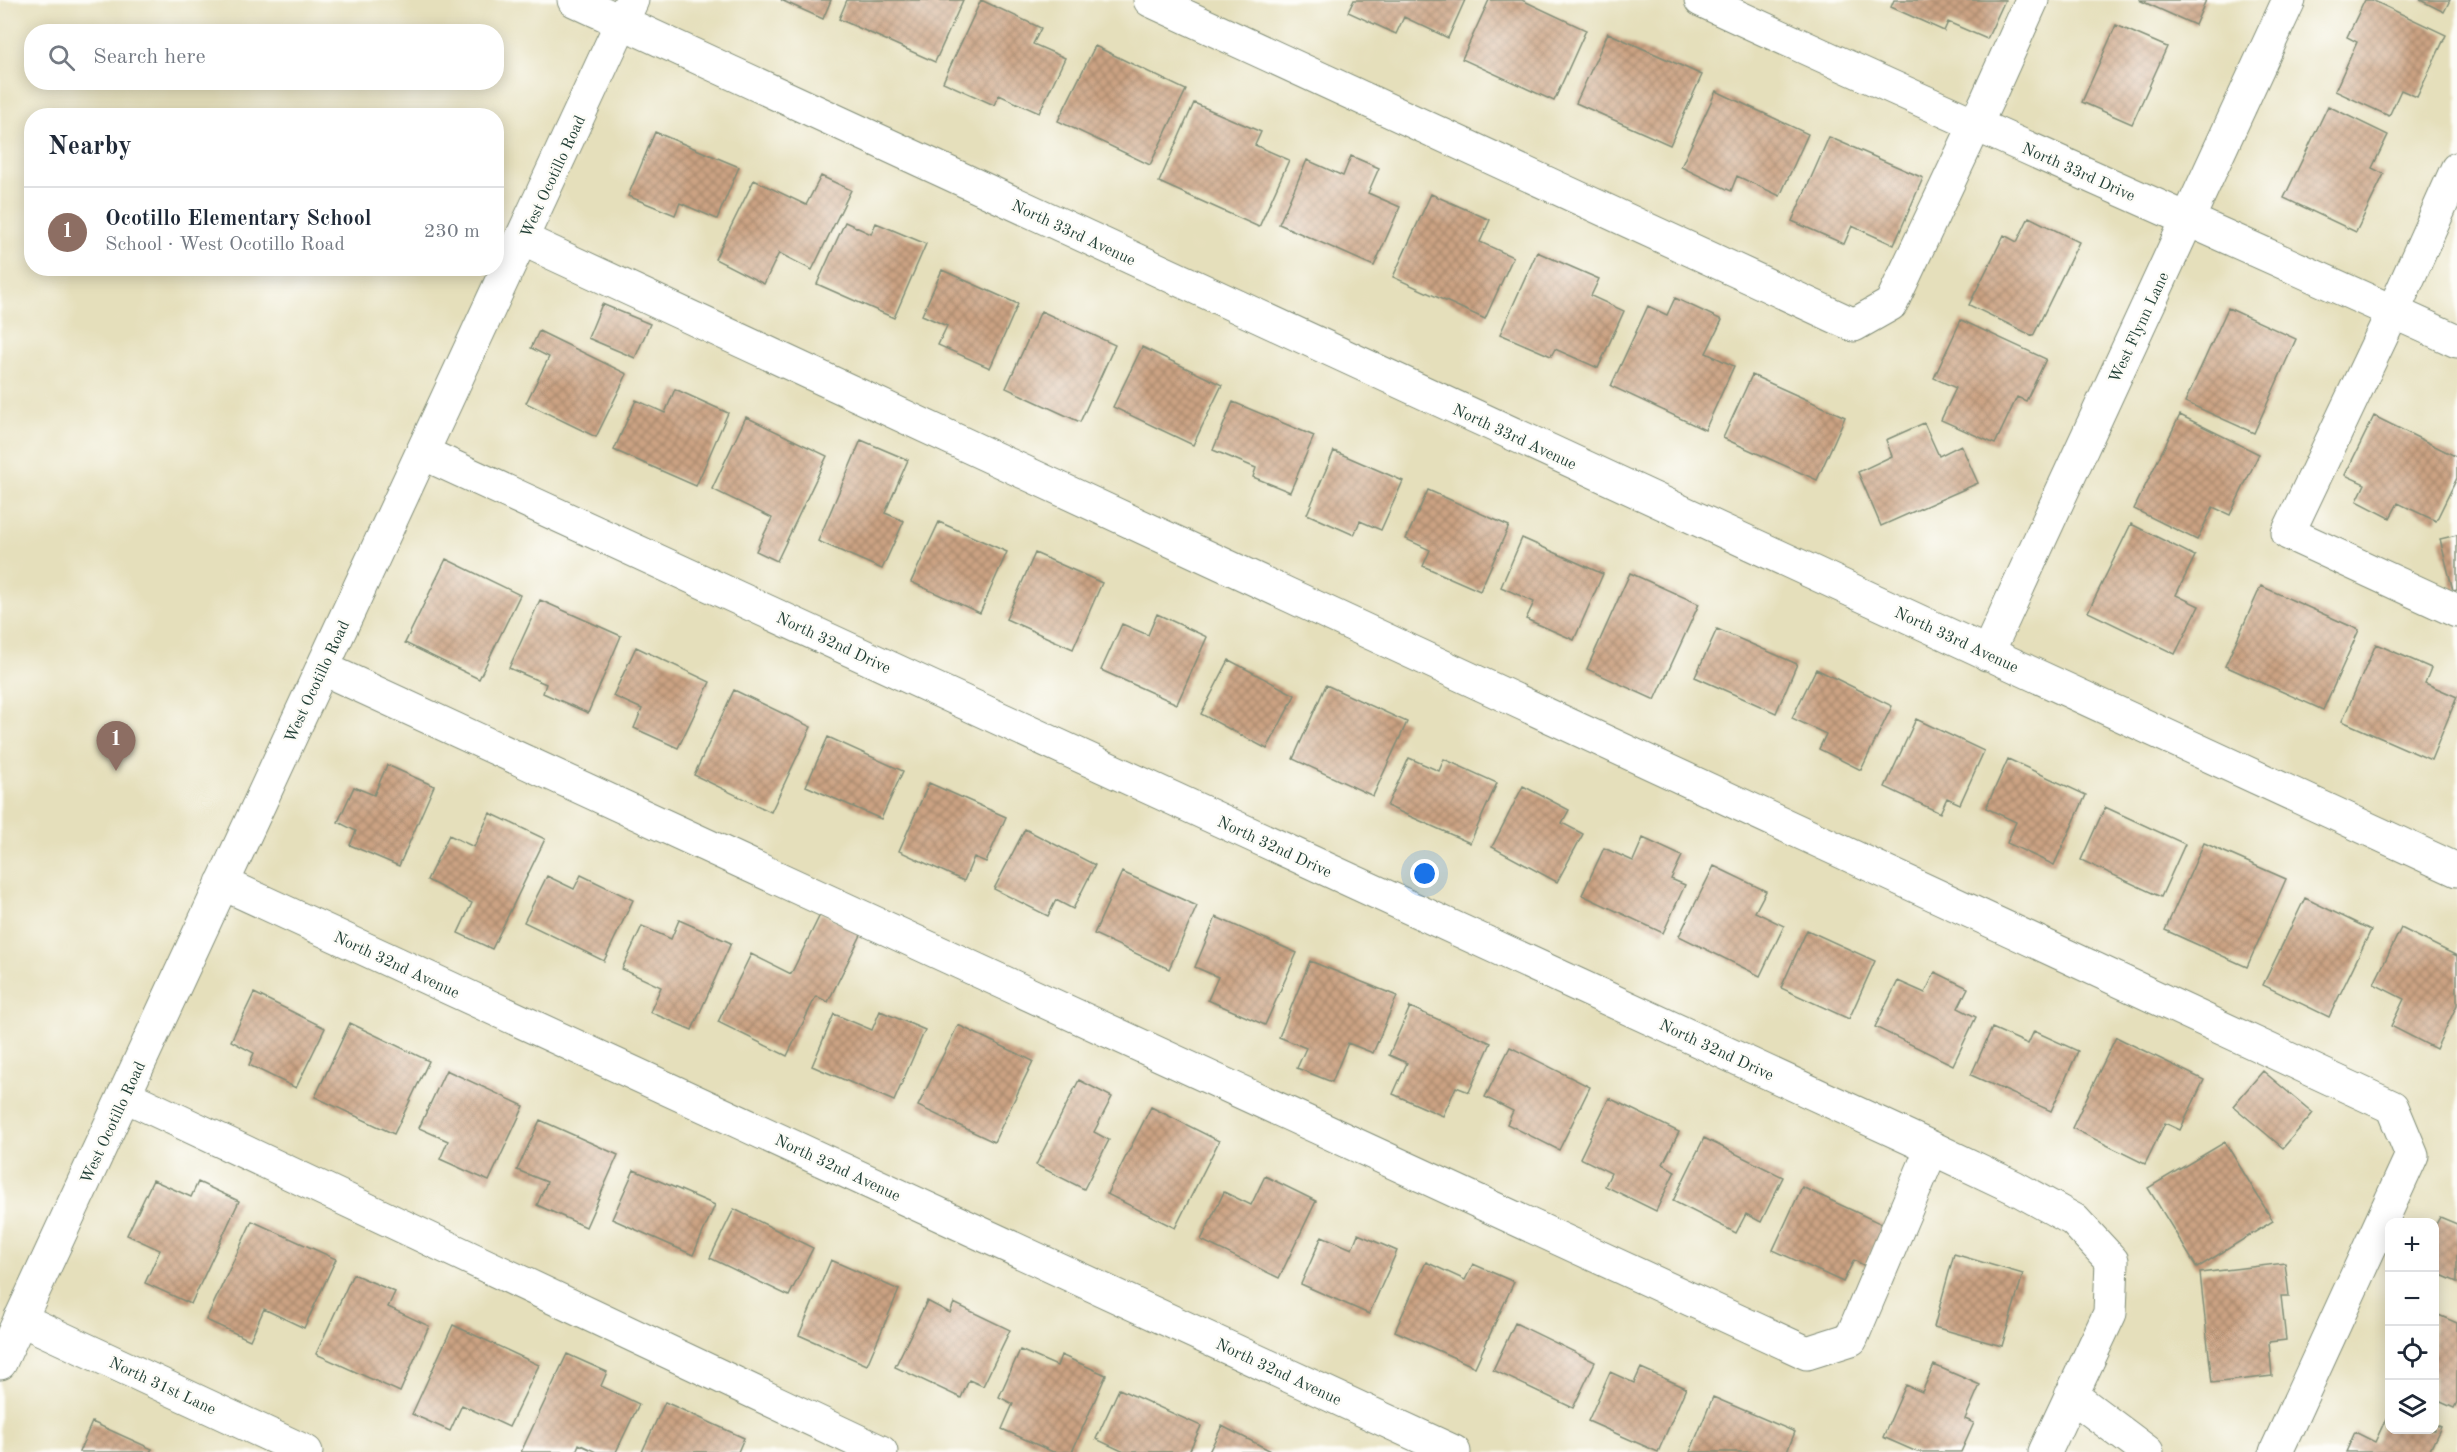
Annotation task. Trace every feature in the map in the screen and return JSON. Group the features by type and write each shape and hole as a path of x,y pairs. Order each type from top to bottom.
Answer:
{"street":[{"name":"North 33rd Avenue","path":"574,0 628,11 1987,654 2457,870"},
{"path":"1150,0 1854,325 1891,304 2032,0"},
{"name":"North 33rd Drive","path":"1701,0 1975,126 2188,219 2457,341"},
{"name":"West Flynn Lane","path":"1987,654 2289,0"},
{"name":"West Ocotillo Road","path":"0,1362 628,11"},
{"path":"2457,169 2393,312 2288,533 2457,611"},
{"path":"522,239 2392,1107 2412,1155 2276,1452"},
{"name":"North 32nd Drive","path":"423,453 1932,1148 2014,1187 2074,1220 2112,1261 2110,1313 2071,1395"},
{"path":"322,668 1807,1353 1851,1340 1932,1148"},
{"name":"North 32nd Avenue","path":"222,883 1454,1452"},
{"path":"124,1095 881,1452"},
{"name":"North 31st Lane","path":"21,1319 306,1452"},
{"path":"2045,1452 2071,1395 2148,1452"}],"building":[{"path":"781,0 831,0 823,19"},
{"path":"847,0 963,0 935,62 839,19"},
{"path":"981,0 1041,28 1033,44 1065,58 1039,113 999,95 994,105 943,82"},
{"path":"1354,0 1465,0 1448,38 1404,17 1396,34 1348,12"},
{"path":"1489,0 1522,0 1586,30 1554,101 1462,59"},
{"path":"1894,0 2005,0 1987,39 1948,22 1944,31 1891,7"},
{"path":"2139,0 2206,0 2195,25"},
{"path":"2365,0 2372,0 2446,35 2417,97 2401,90 2389,116 2335,91 2357,42 2347,37"},
{"path":"2420,0 2450,0 2444,12"},
{"path":"2116,25 2167,47 2132,124 2082,102"},
{"path":"1608,33 1702,75 1670,145 1576,103"},
{"path":"1095,46 1186,90 1150,165 1058,121"},
{"path":"1716,91 1808,134 1780,196 1737,176 1731,191 1681,167"},
{"path":"1194,103 1261,132 1255,145 1289,160 1259,227 1159,182"},
{"path":"2328,106 2388,135 2372,168 2384,174 2356,232 2284,198"},
{"path":"655,132 739,167 717,219 680,203 675,215 628,196"},
{"path":"1829,137 1923,178 1894,245 1852,226 1844,244 1792,221"},
{"path":"1351,156 1379,168 1368,193 1400,207 1374,266 1279,224 1307,160 1343,176"},
{"path":"821,176 851,190 812,270 779,253 764,284 715,259 754,180 806,205"},
{"path":"1431,194 1490,220 1480,242 1513,257 1485,319 1393,277"},
{"path":"2029,217 2079,242 2033,336 1969,305 2004,235 2017,242"},
{"path":"845,222 871,234 876,223 926,244 894,318 817,284"},
{"path":"1537,252 1599,279 1591,296 1624,311 1598,368 1555,349 1551,356 1500,334"},
{"path":"942,270 1018,304 990,368 938,345 947,326 922,315"},
{"path":"1675,298 1722,320 1706,353 1734,366 1705,430 1611,386 1648,306 1667,315"},
{"path":"602,304 650,324 635,358 588,338"},
{"path":"2228,308 2296,339 2254,433 2185,402"},
{"path":"1041,311 1115,345 1080,422 1006,388"},
{"path":"1961,320 2046,359 2026,401 2017,397 1995,444 1941,420 1956,388 1934,378"},
{"path":"539,331 627,374 596,437 526,403 549,357 531,348"},
{"path":"1142,347 1222,385 1193,445 1113,407"},
{"path":"1752,375 1845,417 1817,480 1723,438"},
{"path":"675,389 728,413 696,486 614,450 636,400 665,413"},
{"path":"1233,402 1314,436 1290,492 1253,477 1256,468 1213,450"},
{"path":"2180,415 2259,454 2230,515 2213,507 2197,540 2134,509"},
{"path":"2374,416 2457,457 2457,478 2436,521 2398,503 2390,518 2357,501 2365,484 2345,475"},
{"path":"746,417 827,456 777,561 756,551 772,518 712,489"},
{"path":"1924,423 1939,456 1961,445 1978,483 1881,526 1858,472 1892,456 1886,440"},
{"path":"861,440 908,460 885,513 904,521 882,569 818,541"},
{"path":"1334,451 1403,481 1381,530 1360,521 1354,535 1307,514"},
{"path":"1428,490 1509,526 1480,591 1423,566 1430,550 1406,539"},
{"path":"939,522 1007,552 980,613 911,582"},
{"path":"2131,524 2195,556 2176,595 2199,606 2175,654 2088,612"},
{"path":"2457,535 2457,590 2453,591 2440,539"},
{"path":"1522,538 1603,574 1574,640 1526,619 1534,602 1501,587"},
{"path":"1035,553 1102,583 1073,649 1006,619"},
{"path":"446,559 520,595 479,679 405,643"},
{"path":"1630,573 1699,604 1655,700 1587,669"},
{"path":"2261,586 2359,630 2323,710 2225,666"},
{"path":"540,600 621,636 588,713 543,693 546,684 509,668"},
{"path":"1157,614 1207,637 1177,704 1101,670 1122,624 1148,635"},
{"path":"1717,629 1797,664 1776,713 1695,677"},
{"path":"2376,644 2431,668 2425,683 2457,697 2431,760 2342,721"},
{"path":"636,647 710,682 678,748 634,728 642,709 613,696"},
{"path":"1229,660 1295,695 1267,749 1201,714"},
{"path":"1816,669 1892,706 1861,770 1819,749 1826,734 1792,718"},
{"path":"1326,685 1407,722 1373,796 1293,759"},
{"path":"734,690 811,727 771,812 694,775"},
{"path":"1916,719 1984,751 1960,804 1947,798 1940,813 1885,787"},
{"path":"828,737 903,771 881,819 806,786"},
{"path":"1409,758 1439,771 1444,759 1497,783 1470,843 1387,806"},
{"path":"2008,759 2086,795 2054,865 2007,843 2016,822 1986,808"},
{"path":"387,765 434,786 399,866 350,845 356,831 338,822 354,787 374,795"},
{"path":"929,783 1006,817 986,862 974,857 964,881 899,851"},
{"path":"1523,786 1569,810 1562,823 1583,834 1557,882 1492,847"},
{"path":"2105,807 2185,844 2161,897 2081,860"},
{"path":"490,813 545,839 492,949 458,933 472,903 427,880 449,835 474,847"},
{"path":"1025,829 1095,865 1073,909 1056,900 1048,916 994,889"},
{"path":"1643,838 1682,856 1671,879 1685,885 1663,933 1582,895 1604,848 1633,861"},
{"path":"2204,843 2286,879 2247,967 2165,930"},
{"path":"1714,866 1766,891 1755,912 1784,926 1760,976 1679,936"},
{"path":"1122,872 1197,906 1169,969 1094,934"},
{"path":"581,875 633,900 604,961 524,922 547,876 574,889"},
{"path":"2305,898 2371,930 2329,1017 2263,985"},
{"path":"821,913 862,933 828,1002 816,996 787,1056 718,1022 751,954 791,974"},
{"path":"1216,917 1297,953 1265,1025 1208,1000 1218,977 1195,967"},
{"path":"679,920 731,943 692,1030 650,1012 661,987 622,969 642,926 671,939"},
{"path":"2401,928 2457,956 2457,1005 2436,1049 2391,1026 2404,999 2374,984"},
{"path":"1807,930 1875,961 1849,1019 1781,988"},
{"path":"1310,961 1397,996 1373,1053 1348,1043 1332,1082 1297,1068 1306,1048 1279,1037"},
{"path":"1935,972 1968,988 1958,1008 1976,1017 1953,1065 1875,1027 1898,981 1925,993"},
{"path":"254,993 325,1028 296,1088 249,1065 254,1053 231,1041"},
{"path":"1410,1007 1491,1043 1469,1092 1456,1087 1443,1116 1393,1094 1407,1063 1389,1055"},
{"path":"880,1011 925,1030 894,1101 812,1066 834,1014 872,1030"},
{"path":"350,1023 429,1061 394,1134 315,1097"},
{"path":"958,1025 1033,1061 994,1142 918,1106"},
{"path":"1992,1028 2028,1044 2034,1031 2078,1051 2051,1111 1971,1075"},
{"path":"2116,1037 2204,1080 2180,1130 2165,1123 2145,1164 2072,1128"},
{"path":"1510,1047 1590,1087 1559,1150 1507,1124 1513,1111 1485,1097"},
{"path":"446,1070 524,1106 489,1181 440,1159 448,1141 419,1128"},
{"path":"2263,1071 2313,1113 2283,1148 2233,1106"},
{"path":"1079,1080 1112,1097 1094,1132 1109,1140 1084,1189 1036,1165"},
{"path":"1609,1098 1679,1132 1663,1164 1675,1171 1656,1211 1605,1186 1611,1173 1580,1158"},
{"path":"1151,1107 1219,1141 1175,1228 1107,1194"},
{"path":"540,1120 618,1155 586,1227 537,1205 547,1182 517,1170"},
{"path":"1704,1138 1783,1177 1761,1222 1746,1214 1736,1233 1673,1201"},
{"path":"2225,1142 2273,1221 2197,1268 2148,1188"},
{"path":"634,1170 715,1205 693,1255 612,1219"},
{"path":"1265,1176 1316,1201 1279,1278 1201,1240 1224,1192 1251,1205"},
{"path":"153,1180 191,1197 198,1182 239,1201 191,1304 145,1283 160,1250 127,1235"},
{"path":"1802,1187 1884,1225 1865,1266 1854,1260 1843,1282 1773,1250"},
{"path":"734,1209 813,1248 789,1296 710,1258"},
{"path":"2440,1217 2457,1224 2457,1282 2439,1274"},
{"path":"252,1221 336,1259 304,1328 264,1309 250,1340 206,1320"},
{"path":"1358,1234 1397,1251 1369,1314 1301,1284 1322,1236 1352,1249"},
{"path":"1954,1254 2023,1274 2002,1346 1934,1327"},
{"path":"831,1260 899,1290 867,1365 799,1335"},
{"path":"1426,1262 1465,1280 1473,1264 1514,1282 1475,1367 1395,1331"},
{"path":"2285,1263 2289,1296 2281,1296 2286,1340 2269,1342 2272,1376 2212,1383 2200,1273"},
{"path":"353,1274 395,1292 388,1307 429,1326 400,1392 316,1354"},
{"path":"927,1301 950,1313 954,1303 1010,1330 983,1386 969,1380 961,1398 895,1367"},
{"path":"2439,1315 2457,1323 2457,1402 2454,1408 2439,1401"},
{"path":"1515,1323 1595,1362 1573,1408 1493,1370"},
{"path":"453,1325 539,1365 509,1427 462,1405 450,1431 412,1414"},
{"path":"1020,1350 1057,1366 1061,1355 1106,1375 1072,1452 1053,1452 1002,1429 1013,1404 999,1397"},
{"path":"567,1354 607,1372 601,1386 639,1404 616,1452 596,1452 579,1444 576,1452 521,1452"},
{"path":"1934,1365 1980,1385 1965,1419 1974,1423 1961,1452 1917,1452 1883,1437 1906,1385 1922,1392"},
{"path":"1641,1368 1686,1388 1658,1452 1588,1421 1610,1372 1634,1383"},
{"path":"1119,1389 1201,1426 1189,1452 1124,1452 1096,1439"},
{"path":"1713,1397 1795,1432 1787,1452 1690,1452"},
{"path":"665,1402 744,1438 738,1452 642,1452"},
{"path":"2385,1421 2385,1434 2438,1434 2429,1452 2346,1452 2355,1432 2375,1442"},
{"path":"92,1422 152,1449 150,1452 79,1452"},
{"path":"1222,1426 1273,1452 1209,1452"}],"place":[{"name":"Ocotillo Elementary School","path":"116,771"}]}
